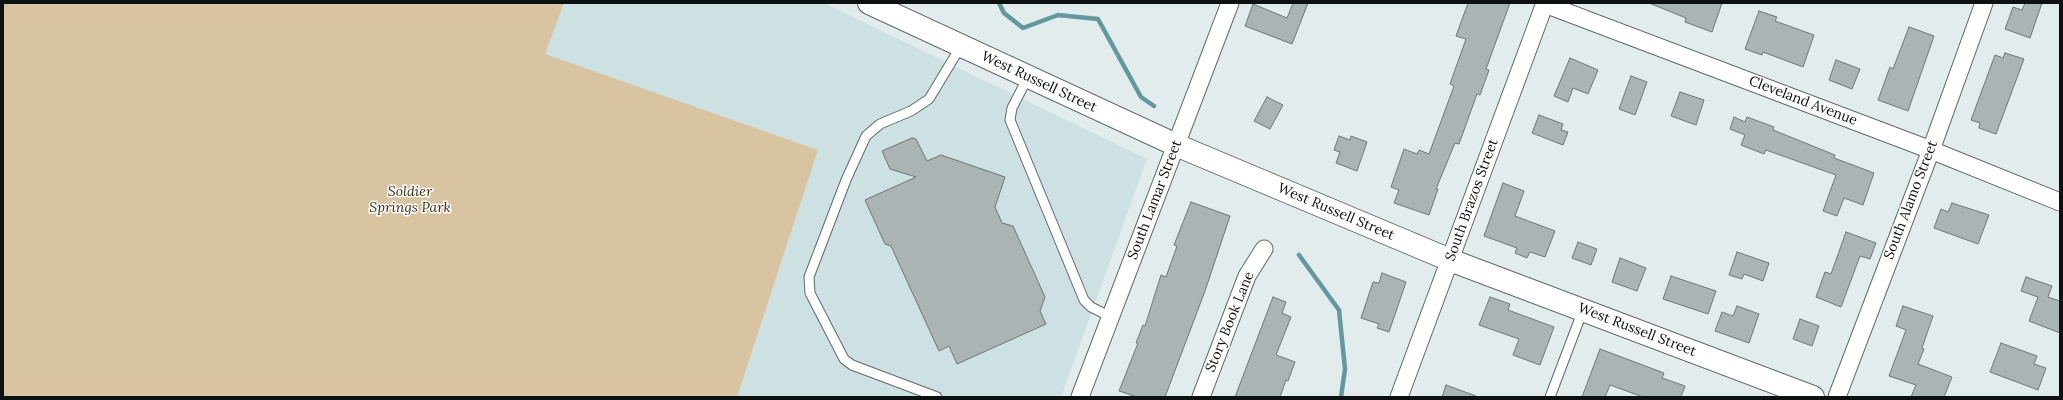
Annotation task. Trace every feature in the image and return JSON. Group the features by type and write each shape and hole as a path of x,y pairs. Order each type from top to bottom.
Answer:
{"street":[{"name":"West Russell Street","path":"869,3 1176,145 1450,260 1813,397"},
{"name":"South Lamar Street","path":"1080,397 1230,3"},
{"name":"Cleveland Avenue","path":"1545,3 1931,150 2060,202"},
{"name":"South Brazos Street","path":"1399,397 1545,3"},
{"name":"South Alamo Street","path":"1836,397 1931,150 1984,3"},
{"name":"Story Book Lane","path":"1201,397 1247,276 1264,249"}],"lane":[{"path":"937,397 852,365 844,359 810,293 809,277 846,180 866,136 880,124 911,111 928,99 961,46"},
{"path":"1028,76 1012,108 1010,120 1084,300 1091,307 1110,317"},
{"path":"1550,397 1583,310"}],"shaded area":[{"path":"564,3 824,3 1147,159 1061,397 737,397 818,150 544,54"}],"green space":[{"name":"Soldier Springs Park","path":"3,3 564,3 545,54 818,150 737,397 3,397"}],"building":[{"path":"1293,3 1308,3 1292,44 1245,26 1253,4 1287,18"},
{"path":"1468,3 1510,3 1486,69 1489,70 1480,95 1477,94 1459,144 1455,143 1436,189 1438,189 1429,215 1394,203 1399,190 1391,187 1404,149 1417,154 1419,150 1429,154 1454,86 1450,84 1466,39 1456,36"},
{"path":"1649,3 1722,3 1712,32 1685,22 1686,18"},
{"path":"2025,3 2042,3 2030,38 2005,29 2013,7 2022,10"},
{"path":"1759,11 1777,17 1775,21 1814,35 1803,67 1763,52 1762,55 1745,49"},
{"path":"1909,27 1934,36 1908,111 1878,100 1890,67 1893,69"},
{"path":"2005,53 2024,59 1996,134 1979,128 1980,123 1971,120 1995,55 2003,58"},
{"path":"1570,58 1598,70 1588,94 1573,88 1568,102 1554,96"},
{"path":"1836,60 1860,69 1852,89 1829,80"},
{"path":"1631,76 1647,82 1635,115 1619,109"},
{"path":"1680,92 1704,100 1696,125 1671,116"},
{"path":"1267,97 1283,105 1270,129 1254,121"},
{"path":"1539,115 1563,124 1561,130 1568,132 1563,145 1532,133"},
{"path":"1734,117 1745,122 1747,117 1774,127 1773,130 1835,155 1834,158 1874,173 1863,205 1844,198 1837,216 1823,211 1836,175 1766,150 1764,154 1741,145 1745,135 1730,129"},
{"path":"1339,136 1350,140 1351,136 1367,142 1357,171 1336,163 1340,152 1334,150"},
{"path":"912,138 916,139 927,161 941,155 1005,177 995,207 1002,223 1013,226 1045,297 1040,311 1046,324 957,364 949,346 939,351 891,246 885,244 865,200 916,177 890,169 882,151"},
{"path":"1503,183 1524,191 1515,216 1555,231 1545,257 1530,252 1527,258 1515,253 1517,248 1484,236"},
{"path":"1191,202 1230,216 1205,291 1165,397 1137,397 1119,391 1138,343 1136,343 1143,325 1145,326 1161,275 1166,277 1177,246 1174,245"},
{"path":"1952,203 1989,215 1978,244 1934,228 1941,209 1948,212"},
{"path":"1846,232 1876,243 1870,259 1860,256 1841,307 1816,297 1825,272 1831,274"},
{"path":"1578,242 1597,249 1591,265 1572,258"},
{"path":"1737,252 1769,263 1763,281 1744,274 1742,279 1729,275"},
{"path":"1620,258 1646,268 1637,291 1612,282"},
{"path":"1382,273 1406,282 1389,332 1377,328 1379,324 1361,318 1373,282 1379,283"},
{"path":"1671,276 1716,291 1708,314 1663,299"},
{"path":"2026,277 2052,286 2048,297 2060,301 2060,333 2029,321 2038,297 2021,291"},
{"path":"1273,297 1286,302 1282,313 1291,317 1276,355 1295,362 1288,381 1286,380 1280,397 1235,397"},
{"path":"1490,297 1510,304 1508,310 1554,327 1540,365 1513,355 1519,339 1479,325"},
{"path":"1737,306 1759,314 1749,343 1715,331 1722,312 1733,316"},
{"path":"1903,306 1933,316 1922,348 1924,349 1918,364 1952,377 1944,397 1911,397 1916,385 1889,376 1906,330 1896,326"},
{"path":"1800,319 1819,326 1812,346 1793,339"},
{"path":"2001,343 2037,356 2034,364 2046,368 2038,390 1990,372"},
{"path":"1600,349 1664,373 1662,378 1685,386 1681,397 1643,397 1610,385 1605,397 1582,397"},
{"path":"1446,385 1476,396 1476,397 1442,397"}],"waterway":[{"path":"999,3 1004,13 1023,28 1058,15 1098,19 1141,97 1154,106"},
{"path":"1299,255 1339,310 1345,369 1341,397"}]}
